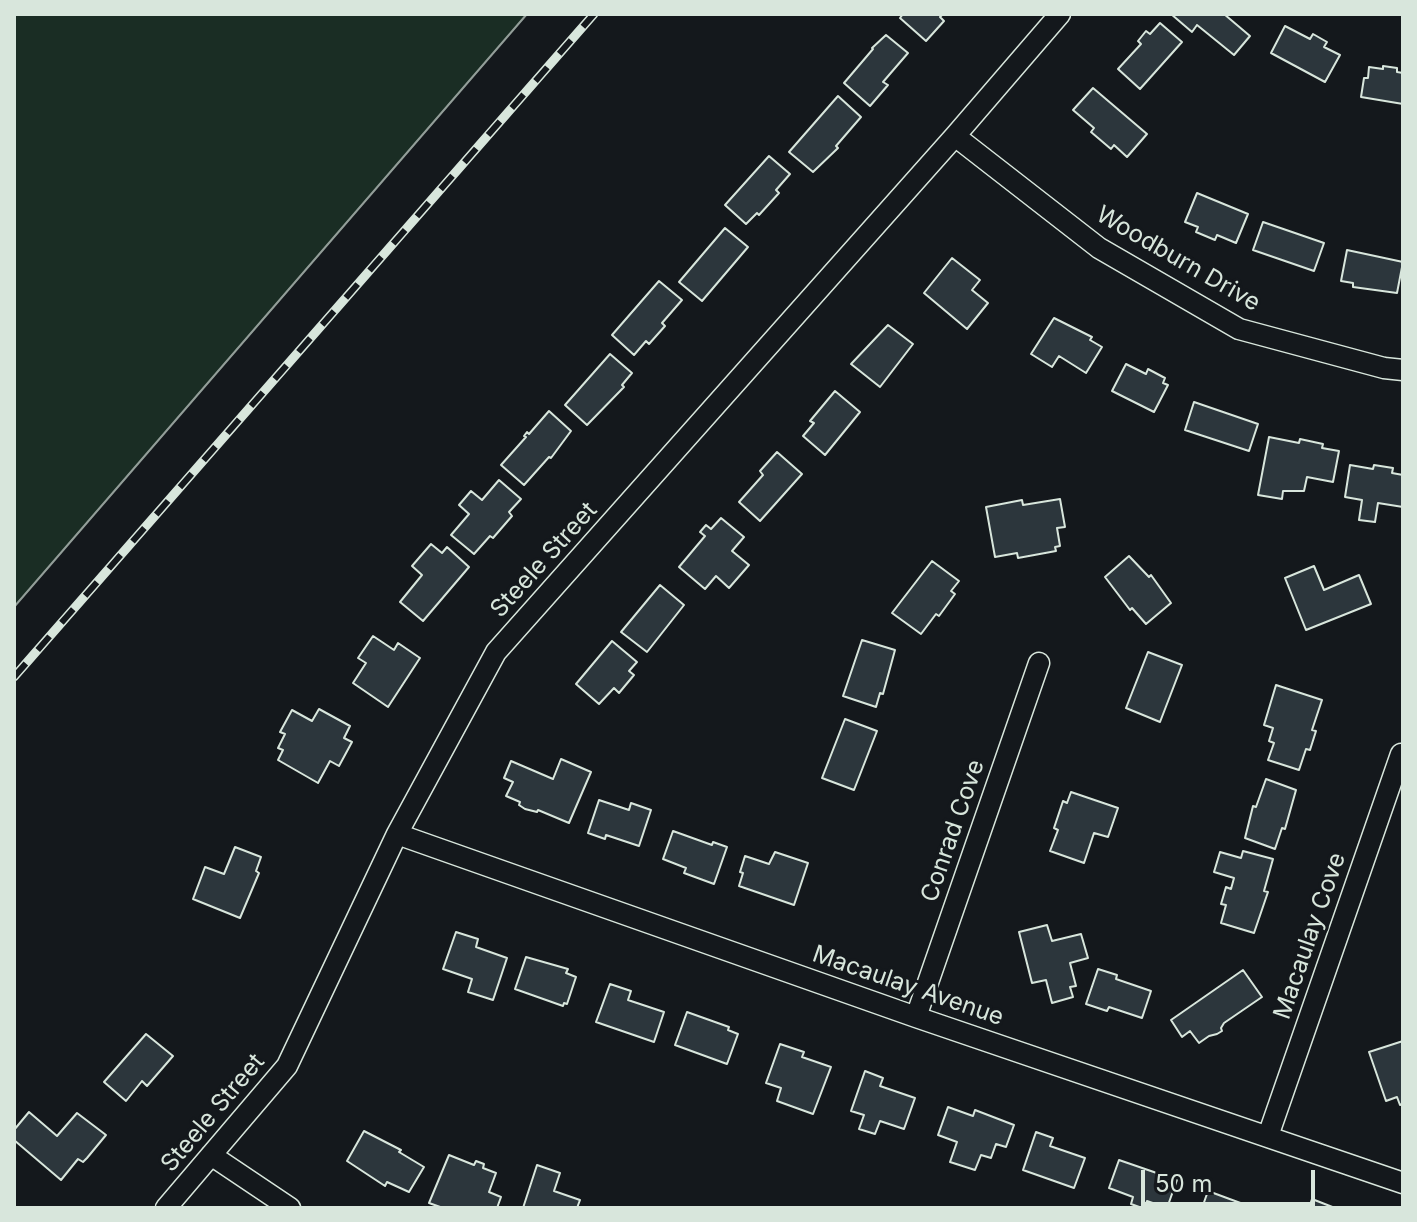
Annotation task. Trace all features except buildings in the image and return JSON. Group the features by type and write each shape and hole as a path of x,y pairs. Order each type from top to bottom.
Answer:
{"street":[{"name":"Steele Street","path":"166,1208 287,1066 397,834 496,652 1060,14"},
{"name":"Woodburn Drive","path":"955,136 1099,248 1239,329 1384,368 1403,370"},
{"name":"Conrad Cove","path":"916,1017 1039,663"},
{"name":"Macaulay Cove","path":"1268,1136 1401,754"},
{"name":"Macaulay Avenue","path":"397,834 916,1017 1403,1183"},
{"path":"211,1155 290,1208"}],"green space":[{"path":"14,14 527,14 14,607"}],"railway":[{"path":"14,677 594,14"}]}
